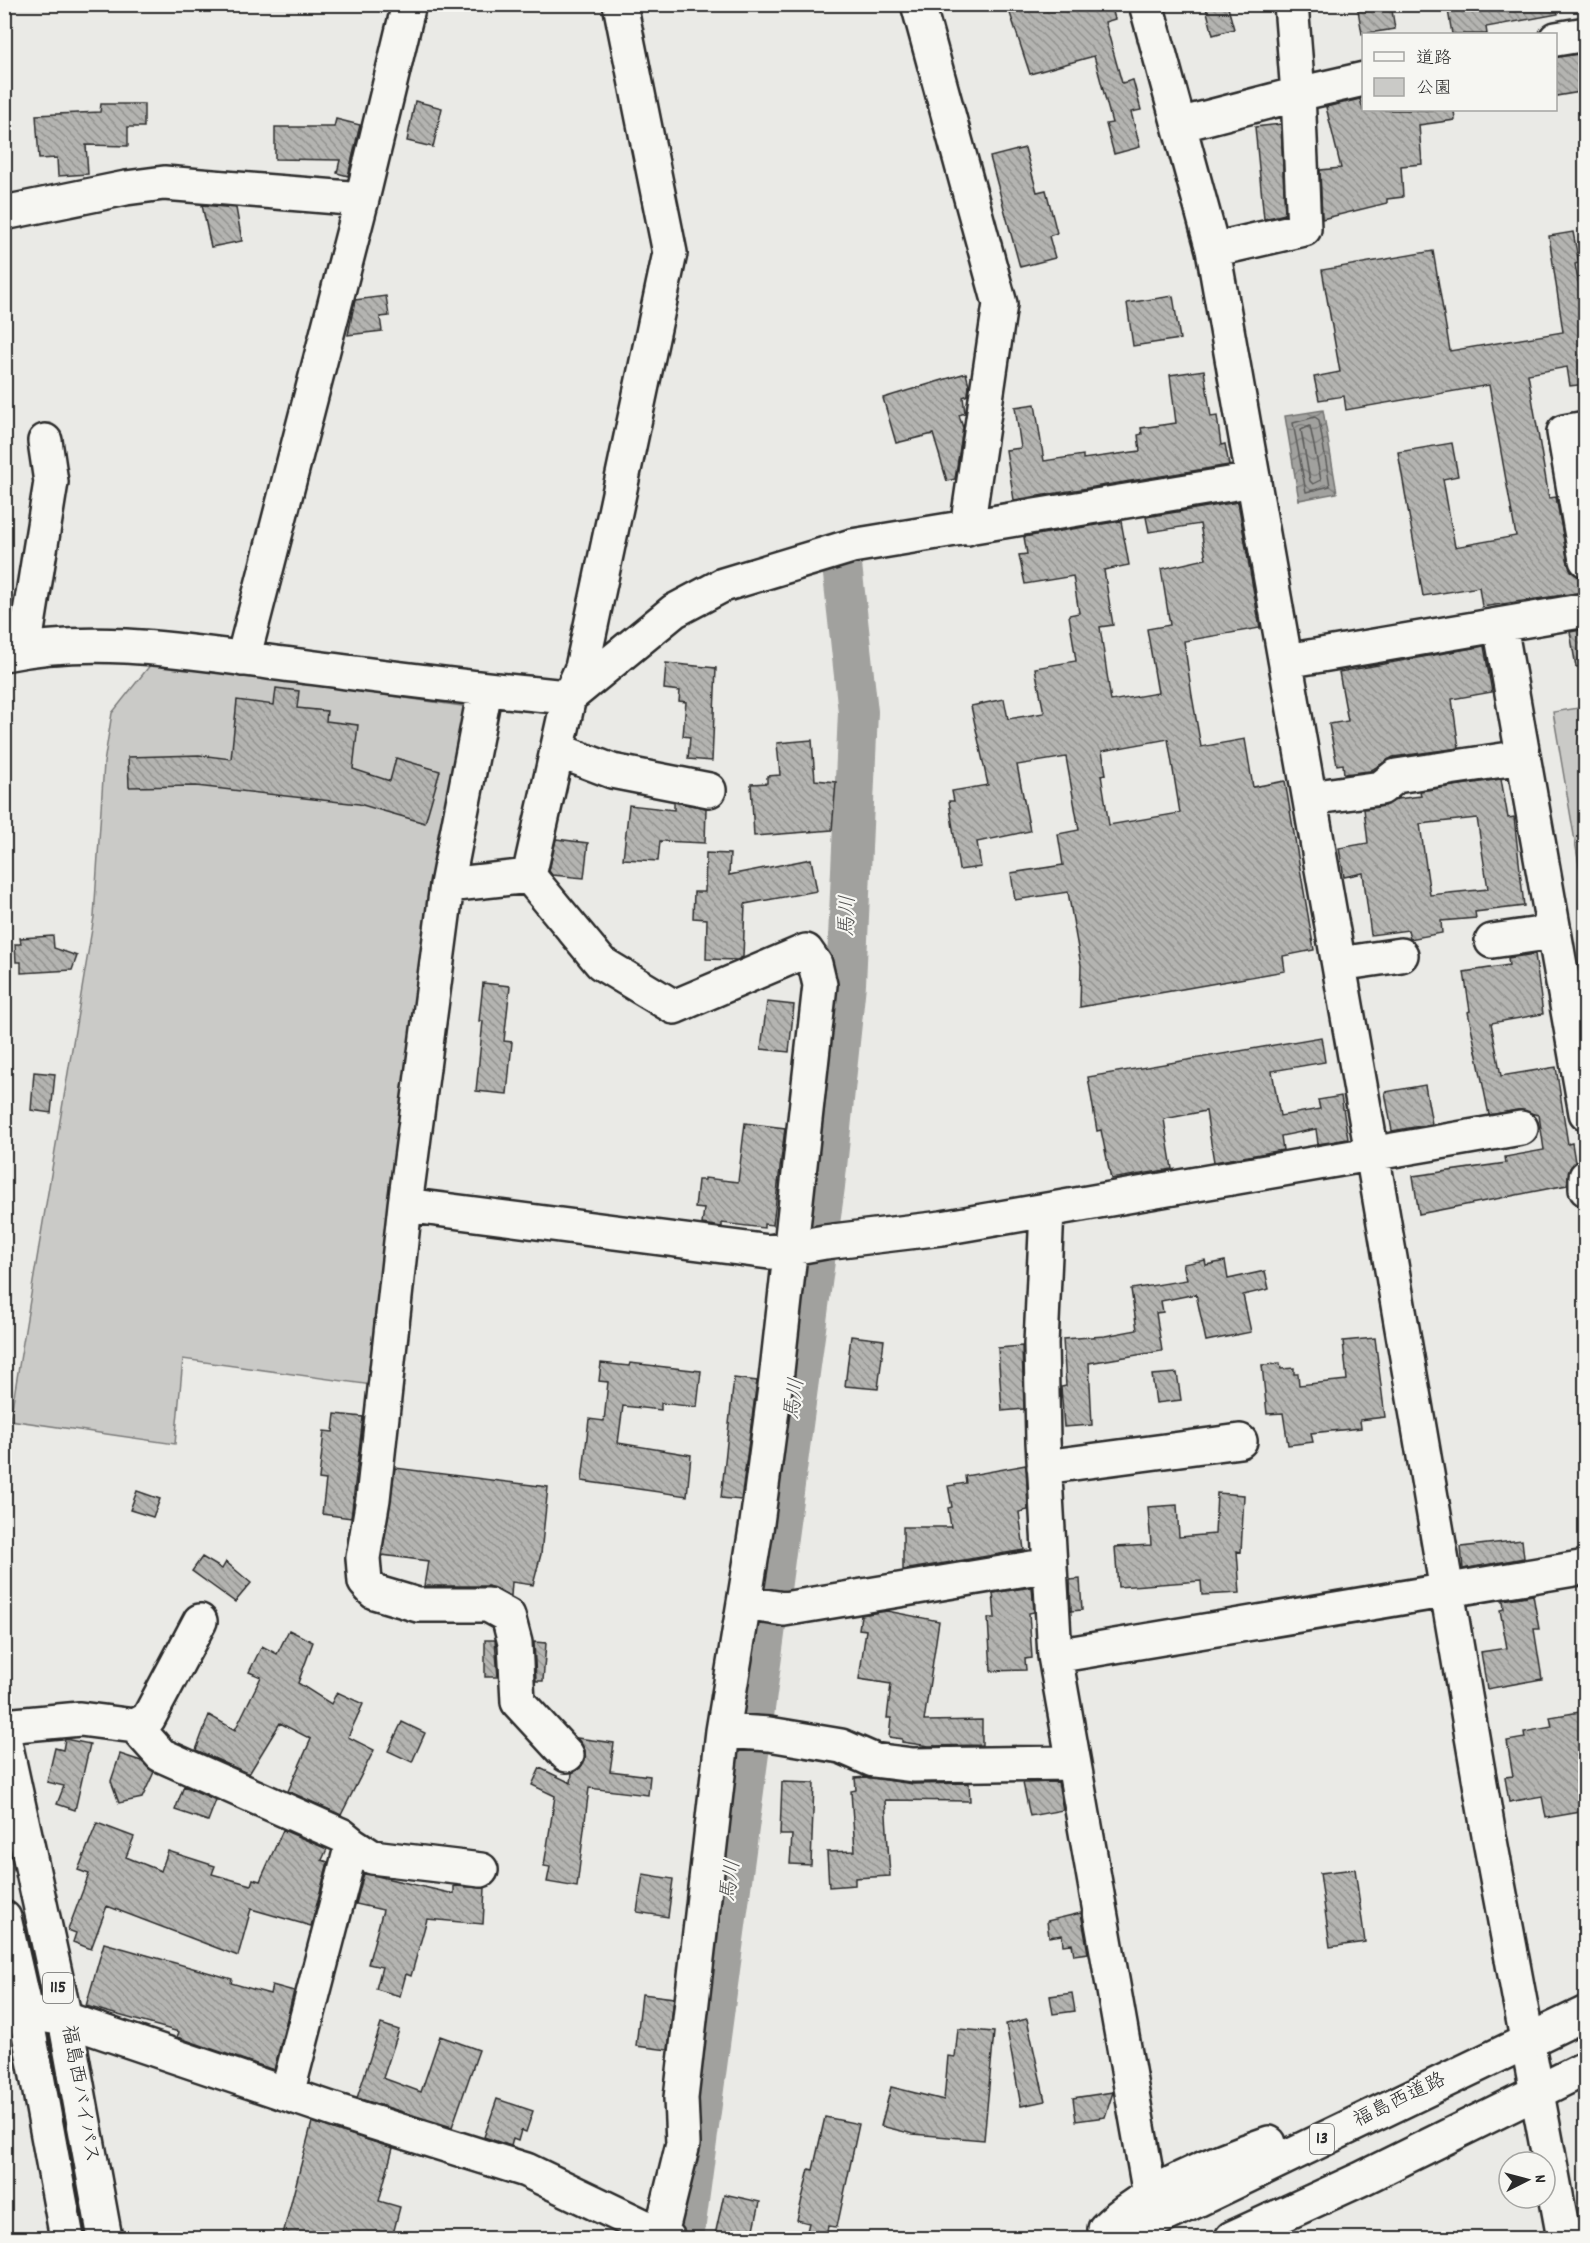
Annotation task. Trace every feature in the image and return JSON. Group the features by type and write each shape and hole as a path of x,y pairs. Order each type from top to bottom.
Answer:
{"main road":[{"path":"243,659 362,199 409,4"},
{"path":"529,876 569,697 582,668 670,253 620,4"},
{"path":"918,4 999,304 967,528"},
{"path":"1146,4 1213,250 1526,2040 1564,2238"},
{"path":"1213,250 1304,229 1291,4"},
{"path":"1557,39 1586,34"},
{"path":"1179,126 1362,79"},
{"path":"4,213 126,188 164,183 362,199"},
{"path":"1586,428 1564,432 1586,560"},
{"path":"45,441 51,482 14,652 42,646 105,644 158,647 485,690 569,697 674,612 723,585 852,546 1254,480"},
{"path":"1286,661 1586,610"},
{"path":"1500,625 1586,1113"},
{"path":"485,690 447,885 405,1205 373,1498 363,1558 365,1582 374,1592 393,1600 441,1606 488,1605 508,1616 515,1643 518,1702 567,1755"},
{"path":"557,750 612,771 709,790"},
{"path":"1310,798 1381,788 1396,776 1523,757"},
{"path":"447,885 529,876"},
{"path":"15,2010 65,2019 287,2094 526,2170 663,2238 683,2144 681,2098 730,1731 763,1606 757,1523 806,1245 820,985 815,964 806,951 674,1007 601,963 529,876"},
{"path":"1492,941 1554,932"},
{"path":"1339,964 1401,955"},
{"path":"405,1205 769,1252 806,1245 942,1228 1521,1128"},
{"path":"1586,1177 1586,1189"},
{"path":"1047,1210 1041,1344 1044,1467 1055,1656 1150,2195"},
{"path":"1044,1467 1240,1441"},
{"path":"763,1606 1050,1565"},
{"path":"1055,1656 1586,1567"},
{"path":"4,1726 80,1719 135,1726 148,1719 200,1621"},
{"path":"135,1726 161,1755 341,1835 372,1857 481,1870"},
{"path":"730,1731 769,1734 841,1746 873,1760 913,1765 1073,1763"},
{"name":"福島西バイパス","path":"4,1738 65,2019 105,2238"},
{"path":"287,2094 352,1844"},
{"name":"福島西バイパス","path":"4,1918 15,2010 67,2238"},
{"name":"福島西道路","path":"1118,2238 1586,2013"},
{"path":"1232,2238 1361,2179 1586,2068"},
{"path":"1096,2238 1115,2219 1150,2195 1245,2151 1281,2139 1320,2140"}],"green space":[{"path":"155,659 249,676 469,707 372,1385 183,1359 175,1444 10,1420 94,917 104,763 112,713"},
{"path":"1586,707 1585,900 1553,712"}],"water":[{"path":"1323,410 1337,493 1299,500 1285,416"}],"building":[{"path":"1007,4 1111,4 1115,19 1105,22 1122,83 1133,80 1141,110 1131,112 1140,147 1114,154 1106,124 1112,123 1094,56 1030,74"},
{"path":"1205,4 1227,4 1234,29 1213,35"},
{"path":"1357,4 1391,4 1395,29 1362,34"},
{"path":"1447,4 1557,4 1558,14 1486,27 1487,33 1452,33"},
{"path":"1586,53 1586,91 1557,96 1557,57"},
{"path":"1360,99 1362,111 1454,111 1455,120 1419,125 1422,164 1401,166 1403,197 1387,199 1387,203 1322,219 1320,170 1341,168 1326,107"},
{"path":"415,101 442,108 433,147 407,141"},
{"path":"101,104 144,104 144,127 128,127 128,146 86,145 88,174 58,176 57,158 39,159 36,115 100,112"},
{"path":"336,119 360,125 348,176 337,173 340,160 275,159 275,127 334,127"},
{"path":"1281,124 1285,214 1264,219 1255,127"},
{"path":"1025,148 1037,192 1046,190 1057,233 1049,236 1055,258 1020,267 990,157"},
{"path":"202,205 236,208 242,241 211,247"},
{"path":"1573,232 1579,263 1575,264 1586,322 1586,384 1570,386 1567,367 1528,374 1549,498 1556,497 1568,563 1572,572 1581,578 1584,592 1482,607 1479,587 1423,596 1398,452 1452,443 1458,476 1443,479 1455,547 1516,536 1489,385 1346,410 1344,396 1319,400 1314,377 1340,372 1322,270 1433,251 1450,351 1563,332 1549,236"},
{"path":"386,296 389,316 380,317 382,331 348,335 355,300"},
{"path":"1173,296 1180,339 1133,346 1127,303"},
{"path":"1204,370 1211,417 1217,416 1221,445 1225,444 1229,465 1014,500 1006,450 1021,448 1015,407 1035,404 1044,461 1083,455 1083,459 1140,451 1138,435 1142,434 1141,428 1176,423 1170,375"},
{"path":"966,373 969,385 968,395 963,397 965,413 959,415 963,428 955,479 947,481 933,434 896,443 883,398"},
{"path":"1238,502 1260,628 1184,641 1192,696 1201,747 1245,739 1253,787 1285,781 1314,950 1283,956 1285,971 1080,1007 1081,965 1068,892 1015,900 1011,873 1063,865 1058,834 1079,830 1066,757 1017,765 1030,831 977,842 981,867 959,870 949,801 954,801 952,791 988,785 971,706 1004,699 1008,719 1044,713 1035,668 1076,661 1069,615 1079,613 1073,576 1025,584 1019,555 1027,554 1024,537 1121,521 1129,565 1104,570 1113,625 1100,627 1111,701 1158,693 1147,629 1170,625 1161,569 1206,559 1200,524 1149,532 1146,517","holes":["1168,739 1180,813 1109,825 1101,775 1106,774 1102,751"]},
{"path":"1586,629 1586,666 1576,667 1570,632"},
{"path":"1484,646 1492,692 1452,699 1459,748 1393,757 1370,771 1344,774 1343,764 1337,765 1329,724 1348,721 1339,672"},
{"path":"666,663 716,668 712,761 688,759 690,737 683,736 686,702 679,701 680,691 664,689"},
{"path":"276,688 299,691 297,708 327,711 326,721 358,725 353,769 390,781 396,758 440,771 425,823 359,804 196,786 129,787 128,757 199,755 231,759 237,700 274,705"},
{"path":"812,740 815,780 836,782 832,830 754,836 751,784 767,783 767,776 780,775 777,743"},
{"path":"1501,779 1508,818 1514,817 1524,906 1475,912 1476,918 1441,921 1442,933 1410,939 1408,930 1371,935 1363,873 1344,877 1339,848 1368,843 1364,809 1384,806 1397,799 1421,796 1420,791","holes":["1477,818 1488,889 1430,895 1420,824"]},
{"path":"674,802 706,808 705,843 660,841 658,861 623,859 629,805 674,810"},
{"path":"556,839 588,843 584,878 552,875 549,871"},
{"path":"706,853 730,854 729,875 811,859 817,891 745,904 743,957 737,960 706,959 707,919 693,918 694,892 705,892"},
{"path":"53,936 54,948 77,956 72,970 21,973 21,962 16,962 15,944 21,944 20,938"},
{"path":"1535,954 1543,1014 1491,1023 1501,1076 1556,1067 1568,1144 1572,1143 1575,1162 1570,1168 1567,1185 1419,1214 1413,1176 1506,1163 1505,1157 1544,1150 1539,1115 1518,1110 1489,1115 1468,1012 1470,1011 1464,972 1509,965 1508,958"},
{"path":"483,983 510,986 504,1041 512,1042 507,1094 476,1091 483,1021 479,1021"},
{"path":"767,1002 794,1005 789,1052 761,1049"},
{"path":"1321,1037 1325,1062 1272,1071 1280,1116 1320,1109 1318,1100 1341,1096 1348,1139 1318,1144 1316,1129 1281,1136 1283,1150 1214,1162 1206,1111 1164,1119 1172,1169 1111,1179 1101,1130 1097,1131 1088,1077"},
{"path":"34,1072 55,1074 51,1113 31,1110"},
{"path":"1425,1085 1432,1124 1392,1131 1385,1092"},
{"path":"745,1123 785,1128 773,1225 764,1224 764,1228 722,1223 722,1227 702,1224 704,1209 695,1208 698,1180 705,1180 705,1178 738,1182"},
{"path":"1205,1260 1206,1265 1225,1261 1228,1279 1265,1271 1269,1289 1243,1295 1251,1332 1206,1341 1196,1294 1161,1301 1163,1312 1156,1313 1162,1351 1089,1363 1092,1425 1064,1427 1061,1387 1066,1386 1063,1339 1105,1336 1137,1330 1131,1289 1187,1280 1183,1264"},
{"path":"851,1336 884,1340 878,1389 845,1386"},
{"path":"1375,1338 1385,1417 1360,1420 1361,1428 1311,1433 1313,1442 1288,1445 1283,1413 1267,1414 1262,1365 1280,1364 1281,1369 1294,1368 1294,1374 1298,1374 1299,1385 1347,1380 1343,1341"},
{"path":"1022,1346 1024,1409 1002,1411 998,1348"},
{"path":"601,1363 629,1366 630,1363 701,1371 697,1407 661,1403 661,1410 623,1406 618,1443 691,1455 687,1496 582,1481 589,1419 604,1421 608,1382 599,1381"},
{"path":"1177,1373 1181,1400 1156,1403 1152,1375"},
{"path":"734,1378 757,1381 741,1500 721,1498"},
{"path":"335,1414 363,1417 351,1518 322,1514 326,1480 319,1479 324,1431 333,1432"},
{"path":"1026,1465 1028,1510 1019,1512 1024,1550 903,1570 903,1527 951,1527 948,1508 952,1507 948,1486 966,1483 965,1476"},
{"path":"395,1468 548,1487 541,1554 533,1585 512,1582 511,1596 488,1586 424,1586 428,1561 382,1555"},
{"path":"137,1491 160,1499 153,1517 130,1510"},
{"path":"1217,1493 1244,1495 1241,1552 1237,1551 1240,1593 1202,1595 1201,1581 1118,1587 1115,1547 1151,1545 1148,1507 1177,1505 1179,1537 1215,1534"},
{"path":"1522,1540 1524,1558 1463,1569 1461,1547"},
{"path":"202,1557 222,1569 226,1562 251,1583 235,1602 192,1571"},
{"path":"1080,1579 1082,1610 1071,1611 1070,1580"},
{"path":"1032,1587 1034,1612 1029,1613 1032,1658 1025,1659 1026,1670 991,1671 988,1618 995,1618 993,1593"},
{"path":"1533,1595 1539,1629 1534,1629 1542,1679 1487,1689 1481,1652 1507,1648 1500,1610 1504,1609 1503,1600"},
{"path":"887,1611 939,1621 924,1721 982,1720 982,1745 929,1746 902,1742 902,1739 889,1737 891,1718 887,1718 891,1684 859,1679 866,1630 859,1629 861,1615"},
{"path":"289,1630 313,1642 298,1683 331,1704 337,1692 363,1704 348,1737 374,1750 341,1815 288,1791 311,1739 280,1723 249,1774 196,1750 209,1715 235,1730 261,1677 249,1672 262,1646 277,1654"},
{"path":"485,1640 495,1640 498,1677 485,1677"},
{"path":"534,1642 546,1643 543,1681 536,1681"},
{"path":"1586,1711 1586,1811 1546,1818 1542,1796 1509,1802 1505,1777 1513,1776 1507,1741 1525,1738 1524,1732 1552,1727 1550,1717"},
{"path":"402,1722 425,1733 412,1762 388,1751"},
{"path":"577,1738 614,1743 610,1771 650,1776 648,1795 589,1788 577,1887 547,1882 550,1867 544,1866 555,1796 532,1785 540,1768 571,1783 572,1773 580,1768 585,1760 585,1750"},
{"path":"65,1739 90,1744 75,1810 57,1804 64,1786 47,1782 55,1748 63,1750"},
{"path":"120,1754 141,1761 154,1772 142,1798 119,1803 111,1781"},
{"path":"866,1777 913,1784 969,1783 970,1801 885,1800 890,1876 855,1878 855,1885 829,1887 827,1852 855,1851 851,1791 856,1790 855,1778"},
{"path":"782,1782 814,1783 811,1865 790,1864 792,1835 780,1835"},
{"path":"1058,1782 1063,1810 1030,1816 1023,1783"},
{"path":"184,1786 216,1800 208,1821 175,1810"},
{"path":"97,1823 134,1837 126,1857 161,1871 168,1851 215,1866 212,1874 251,1885 253,1879 260,1881 283,1830 327,1849 322,1860 328,1862 311,1926 251,1909 238,1956 107,1906 91,1949 73,1942 76,1933 68,1930 89,1874 78,1870"},
{"path":"1355,1869 1365,1942 1330,1947 1320,1873"},
{"path":"364,1873 454,1894 454,1886 485,1888 483,1924 427,1919 411,1976 406,1974 400,1996 376,1989 382,1967 368,1964 383,1910 356,1904"},
{"path":"643,1874 673,1879 668,1917 637,1912"},
{"path":"1081,1913 1088,1953 1074,1955 1072,1944 1063,1945 1062,1935 1049,1937 1047,1921"},
{"path":"104,1943 232,1979 231,1983 270,1994 272,1985 294,1991 274,2070 177,2037 179,2032 86,2006"},
{"path":"1072,1993 1075,2011 1053,2014 1050,1996"},
{"path":"642,1994 674,1998 668,2050 636,2046"},
{"path":"1027,2019 1045,2101 1021,2106 1006,2024"},
{"path":"381,2024 399,2030 383,2078 421,2092 440,2036 479,2050 452,2127 357,2098"},
{"path":"958,2029 994,2032 984,2140 913,2134 881,2126 891,2087 944,2100 948,2056 955,2057"},
{"path":"1113,2092 1105,2117 1076,2121 1073,2098"},
{"path":"497,2099 533,2111 526,2132 521,2130 518,2141 513,2139 511,2146 484,2137"},
{"path":"825,2117 859,2124 837,2227 828,2226 826,2235 807,2231 809,2223 797,2220 809,2169 813,2170"},
{"path":"312,2122 393,2148 379,2201 400,2207 392,2238 282,2238"},
{"path":"724,2194 760,2202 752,2238 715,2235"}],"waterway":[{"name":"馬川","path":"684,2238 825,1186 846,984 858,712 841,556"}]}
